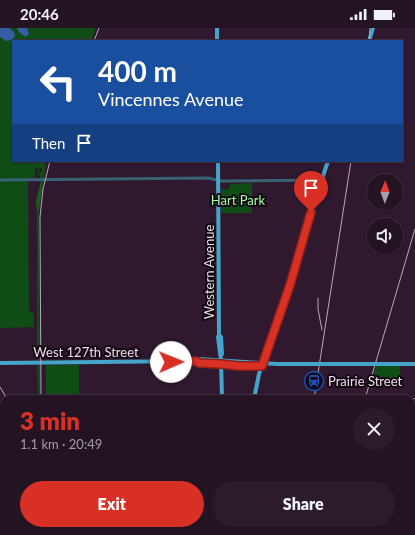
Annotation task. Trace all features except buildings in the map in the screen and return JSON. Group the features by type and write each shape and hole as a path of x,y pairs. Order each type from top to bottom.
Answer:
{"main road":[{"path":"217,28 217,40"},
{"path":"369,40 373,28"},
{"name":"Western Avenue","path":"218,162 218,345 221,362 222,395"},
{"path":"255,395 260,364 266,354 290,285 328,162"},
{"name":"Western Avenue","path":"219,336 222,346 221,362"},
{"path":"212,360 217,357 218,345"},
{"name":"West 127th Street","path":"0,363 199,360 221,362"},
{"name":"West 127th Street","path":"196,361 199,363 221,362 275,366 277,364 415,364"}],"street":[{"path":"0,180 208,178 218,180 322,180"}],"green space":[{"path":"0,28 96,28 91,40 12,40 12,162 46,162 44,178 40,178 42,168 39,168 39,178 37,167 35,167 35,177 28,178 29,310 34,314 34,327 0,328"},
{"path":"41,181 43,181 39,211 37,211 36,201"},
{"name":"Hart Park","path":"252,183 252,213 221,213 221,189 229,189 230,184"},
{"path":"37,211 39,211 40,360 37,360"},
{"path":"40,364 40,395 38,395 37,365"},
{"path":"46,365 79,365 79,395 46,395"},
{"path":"376,366 400,366 401,385 371,385"}],"water":[{"path":"0,28 9,28 14,32 15,36 12,40 6,41 0,37"},
{"path":"17,28 27,28 29,34 25,37"}],"railway":[{"path":"94,40 99,28"},
{"path":"369,40 370,28"},
{"path":"41,395 40,217 43,189 50,162"},
{"path":"315,395 351,162"},
{"path":"366,395 415,229"},
{"path":"318,298 318,309 322,330"},
{"path":"0,387 5,395"}],"place":[{"name":"Prairie Street","path":"314,381"}],"route":[{"path":"171,362 196,361 199,363 262,366 298,261 311,212"}]}
